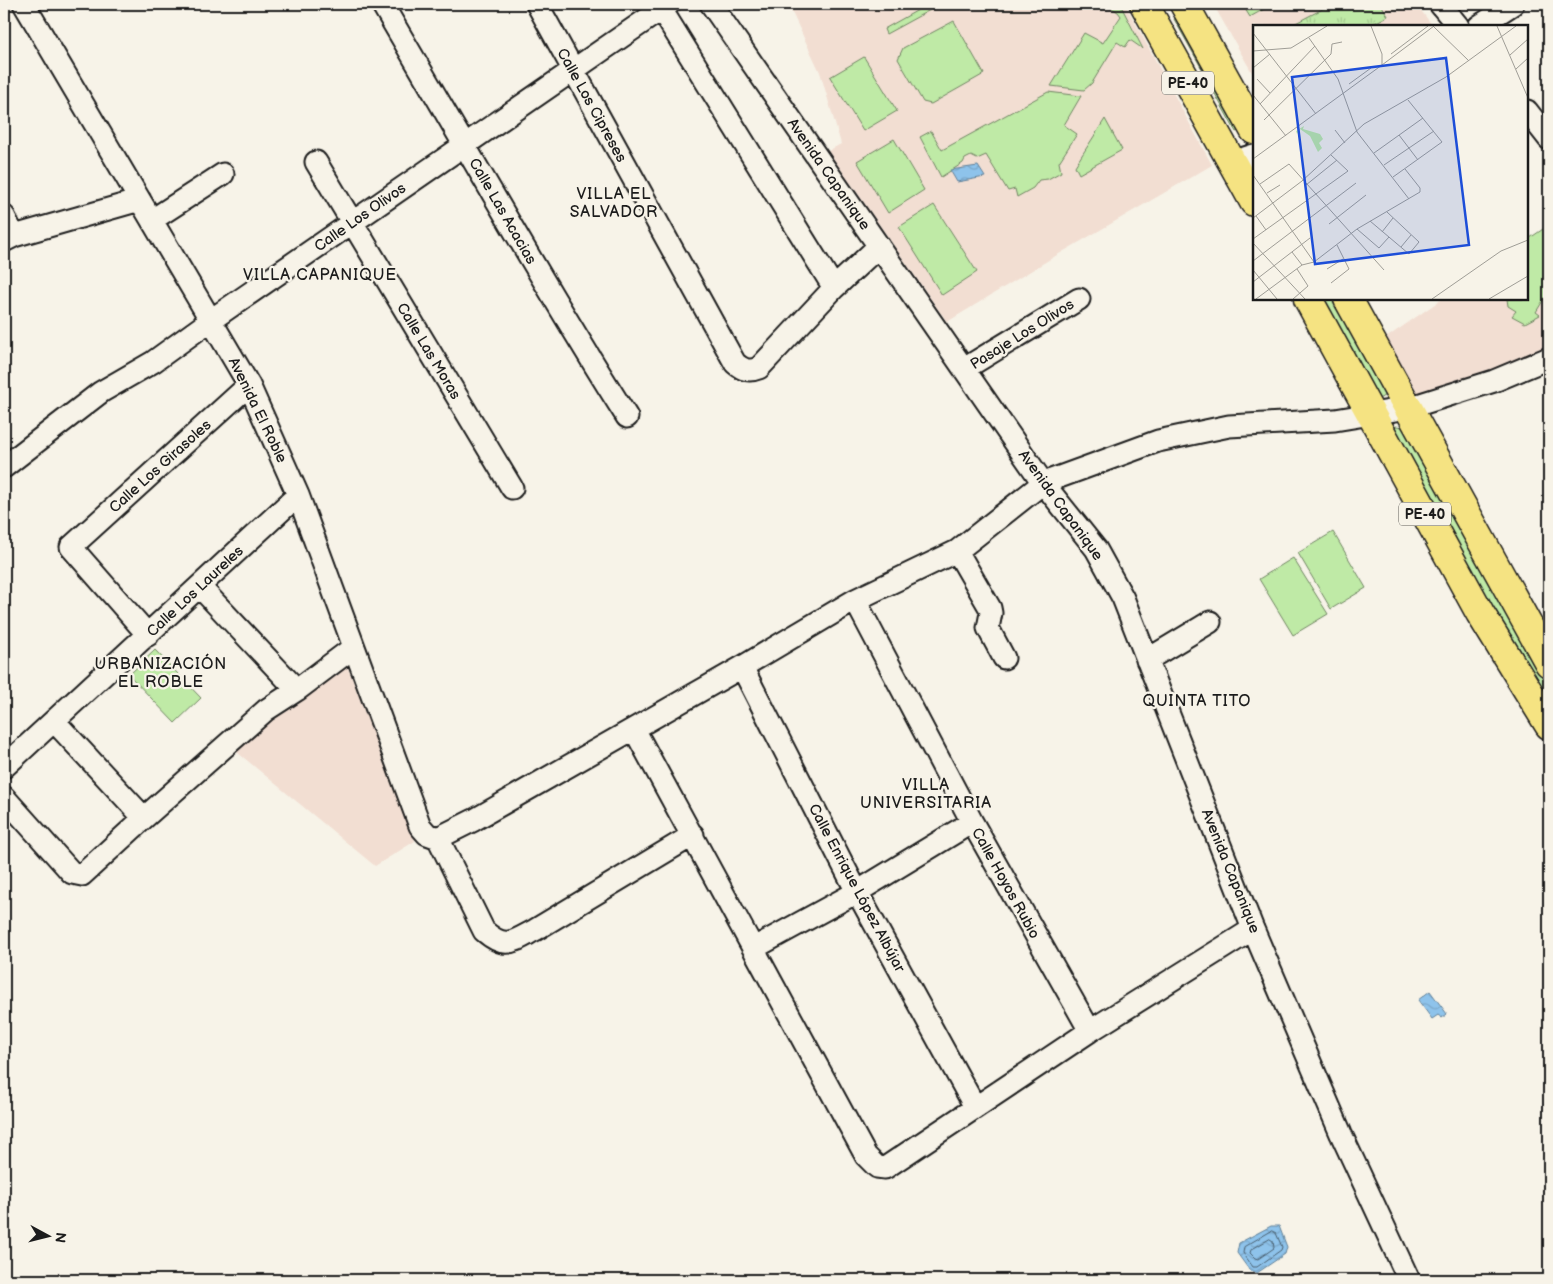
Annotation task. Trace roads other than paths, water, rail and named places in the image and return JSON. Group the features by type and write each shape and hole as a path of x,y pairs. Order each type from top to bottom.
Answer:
{"highway":[{"name":"PE-40","path":"1144,4 1243,158 1253,198"},
{"name":"PE-40","path":"1184,4 1253,128"},
{"name":"PE-40","path":"1309,300 1480,613 1549,725"},
{"name":"PE-40","path":"1349,300 1549,663"}],"street":[{"name":"Avenida El Roble","path":"24,4 249,385 298,495 420,826 427,834 438,838"},
{"name":"Calle Las Acacias","path":"382,4 532,262 626,416"},
{"name":"Calle Los Cipreses","path":"536,4 735,363 742,369 752,371 759,368 834,288"},
{"name":"Avenida Capanique","path":"711,4 1044,483 1096,549 1122,598 1148,660 1253,930 1341,1134 1409,1280"},
{"path":"1440,4 1457,25"},
{"path":"1481,25 1513,4"},
{"path":"665,6 834,288 879,246"},
{"name":"Calle Los Olivos","path":"4,467 101,392 153,362 665,6"},
{"path":"1528,112 1549,139"},
{"name":"Calle Las Moras","path":"316,162 512,488"},
{"path":"152,220 223,174"},
{"path":"4,216 9,239 140,200"},
{"name":"Pasaje Los Olivos","path":"964,369 1079,298"},
{"path":"693,835 535,930 515,941 504,944 493,939 484,931 438,838 474,820 634,729 855,600 957,551 1044,483 1158,441 1228,426 1335,420 1408,408 1494,381 1549,358"},
{"name":"Calle Los Girasoles","path":"148,635 71,547 249,385"},
{"name":"Calle Los Laureles","path":"4,767 298,495"},
{"path":"957,551 990,608 988,628 1004,658"},
{"path":"200,587 297,690"},
{"name":"Calle Hoyos Rubio","path":"855,600 972,822 1090,1032"},
{"path":"1148,660 1210,622"},
{"path":"4,797 72,873 76,875 86,873 144,818 266,710 297,690 354,647"},
{"name":"Calle Enrique López Albújar","path":"742,667 858,892 975,1107"},
{"path":"54,721 144,818"},
{"path":"634,729 866,1156 877,1167 885,1168 1090,1032 1253,930"},
{"path":"754,948 858,892 972,822"}],"water":[{"path":"978,166 985,177 957,182 950,170"},
{"path":"1430,991 1447,1014 1442,1018 1438,1015 1432,1019 1418,1000"},
{"path":"1271,1226 1279,1226 1287,1247 1285,1254 1257,1273 1250,1271 1237,1253 1239,1243"}],"district":[{"name":"VILLA EL SALVADOR","path":"614,202"},
{"name":"VILLA CAPANIQUE","path":"320,274"},
{"name":"URBANIZACIÓN EL ROBLE","path":"161,672"},
{"name":"QUINTA TITO","path":"1197,700"},
{"name":"VILLA UNIVERSITARIA","path":"926,793"}]}
